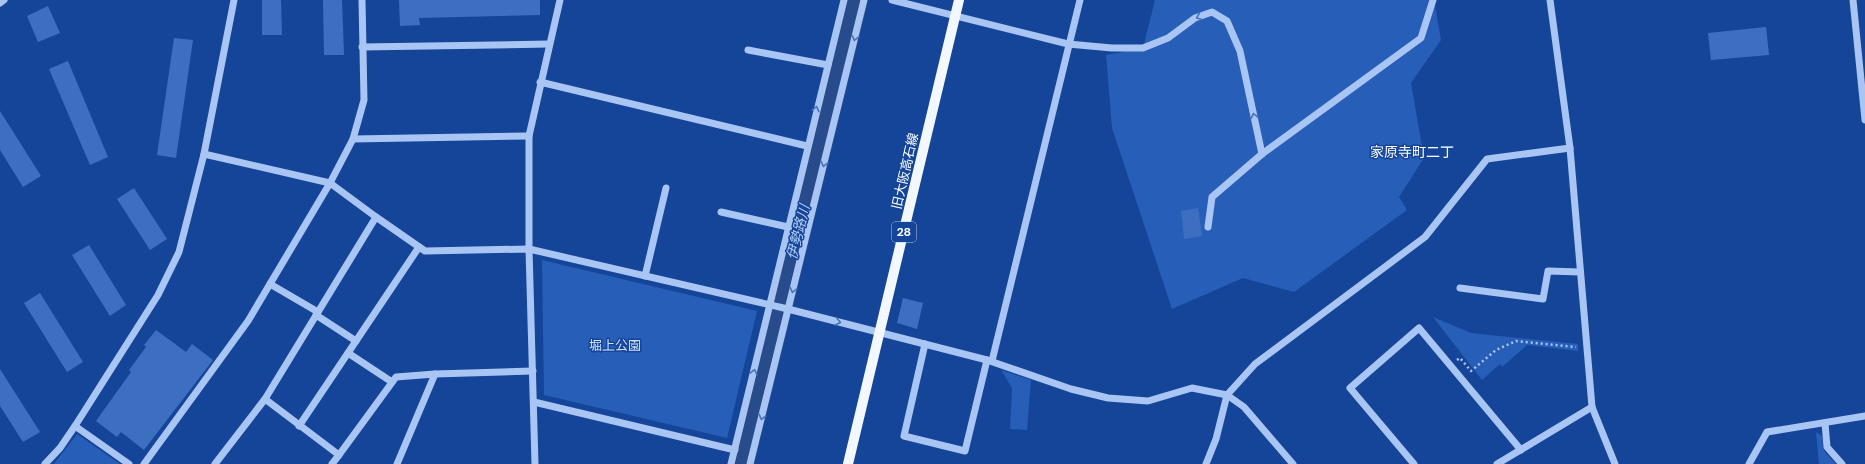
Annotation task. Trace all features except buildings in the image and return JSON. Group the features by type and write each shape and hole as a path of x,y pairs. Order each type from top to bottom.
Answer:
{"main road":[{"name":"旧大阪高石線","path":"848,464 959,0"}],"street":[{"path":"0,3 4,0"},
{"path":"45,464 60,448 75,426 158,295 179,252 204,154 234,0"},
{"path":"144,464 248,321 330,183 353,140 364,100 362,0"},
{"path":"535,464 529,249 529,136 540,82 560,0"},
{"path":"731,464 807,146 844,0"},
{"path":"750,464 864,0"},
{"path":"892,0 955,14 1068,44 1112,48 1143,48 1168,38 1195,18 1212,12 1227,21 1240,51 1262,154"},
{"path":"925,344 904,436 965,451 990,361 1080,0"},
{"path":"1550,0 1570,148 1592,407 1615,464"},
{"path":"1853,0 1865,120"},
{"path":"1208,227 1212,197 1262,154 1421,38 1432,4"},
{"path":"362,47 549,44"},
{"path":"748,50 828,65"},
{"path":"540,82 807,146"},
{"path":"353,140 529,136"},
{"path":"1206,464 1216,439 1227,395 1255,364 1425,238 1487,159 1570,148"},
{"path":"204,154 330,183 425,251 529,249 788,309 925,344 990,361 1071,389 1108,398 1148,401 1192,388 1227,395 1244,407 1293,464"},
{"path":"645,276 666,188"},
{"path":"721,212 788,227"},
{"path":"215,464 265,399 376,217"},
{"path":"299,426 419,247"},
{"path":"1460,288 1543,299 1548,271 1580,272"},
{"path":"270,284 356,341"},
{"path":"1414,464 1350,388 1419,328 1521,450"},
{"path":"348,353 392,382"},
{"path":"332,464 396,377 435,374 533,371"},
{"path":"397,464 435,374"},
{"path":"265,399 339,456"},
{"path":"534,402 735,450"},
{"path":"1497,464 1592,407"},
{"path":"1750,463 1758,444 1767,432 1865,416"},
{"path":"1825,423 1827,447 1842,464"},
{"path":"75,426 129,464"}],"path":[{"path":"1460,358 1471,371 1496,350 1516,341 1587,348"}],"green space":[{"path":"1155,0 1434,0 1441,40 1411,83 1424,158 1399,197 1407,210 1294,292 1243,278 1172,309 1112,128 1106,55 1143,48"},
{"name":"堀上公園","path":"542,260 757,311 727,438 544,395"},
{"path":"1433,317 1471,333 1578,344 1578,351 1527,345 1502,367 1500,364 1482,380"},
{"path":"1001,370 1031,380 1027,430 1010,429 1012,388"},
{"path":"1816,432 1822,436 1824,451 1836,464 1819,464"},
{"path":"77,434 120,464 54,464"}],"waterway":[{"name":"伊勢路川","path":"741,464 855,0"}],"district":[{"name":"家原寺町二丁","path":"1412,152"}]}
